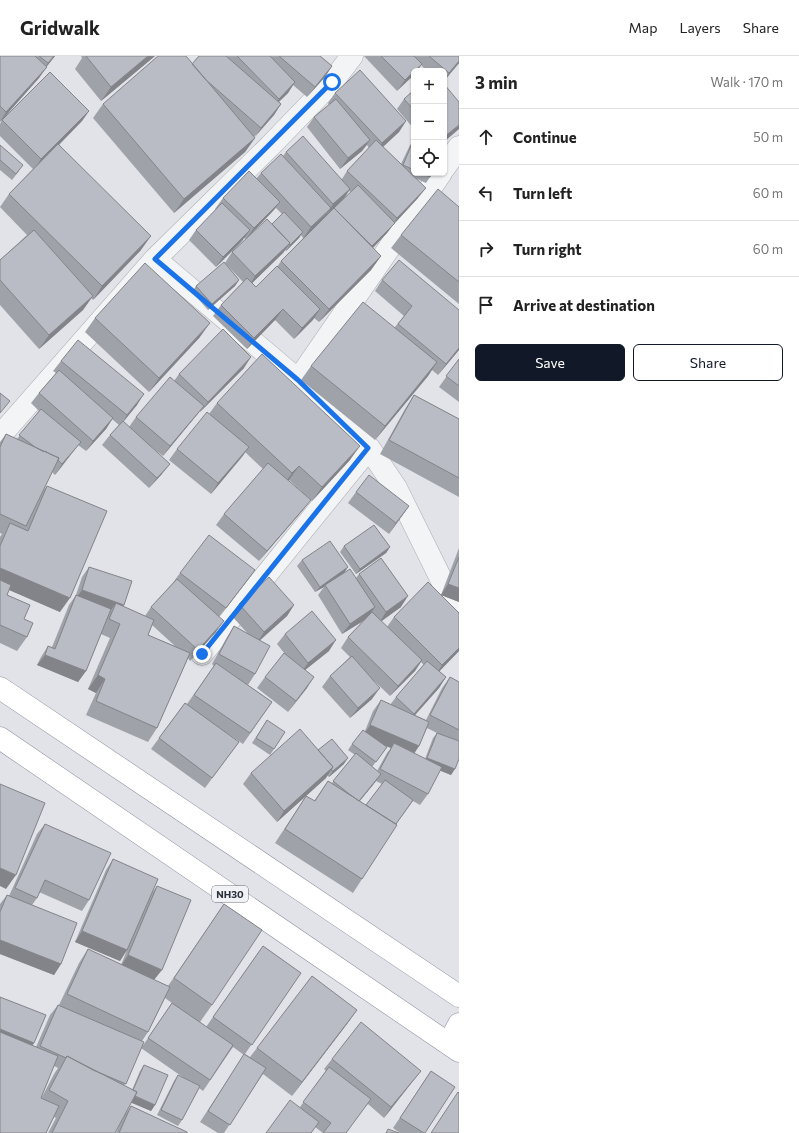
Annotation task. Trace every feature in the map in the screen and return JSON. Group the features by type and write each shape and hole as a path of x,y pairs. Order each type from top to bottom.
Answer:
{"highway":[{"path":"0,688 459,996"},
{"name":"NH30","path":"0,738 454,1047"},
{"path":"454,1047 459,1024"}],"street":[{"path":"0,436 155,259 275,141 332,82 352,56"},
{"path":"447,164 459,147"},
{"path":"298,380 439,176"},
{"path":"395,239 412,254"},
{"path":"155,259 298,380 368,448 396,488 459,615"},
{"path":"202,654 368,448"}],"building":[{"path":"0,56 35,56 47,67 6,112 0,106"},
{"path":"39,56 54,56 48,63"},
{"path":"86,56 148,56 111,87"},
{"path":"158,56 186,56 255,138 184,199 103,104"},
{"path":"199,56 226,56 281,104 261,128 206,80 192,64"},
{"path":"237,56 270,56 295,82 279,99"},
{"path":"279,56 320,56 332,66 315,87"},
{"path":"381,56 414,56 422,64 418,68 411,68 411,74 405,80"},
{"path":"429,56 459,56 459,61 449,73 447,71 447,68 443,68"},
{"path":"360,70 406,121 382,143 335,93"},
{"path":"50,72 89,111 41,159 2,120"},
{"path":"447,88 459,102 459,125 447,135"},
{"path":"411,93 411,107 404,99"},
{"path":"336,99 370,140 348,158 314,117"},
{"path":"303,136 350,189 333,204 286,152"},
{"path":"376,140 411,174 411,176 414,176 426,188 397,218 347,171"},
{"path":"58,144 151,236 102,286 9,194"},
{"path":"0,145 23,165 16,174 0,160"},
{"path":"411,146 411,169 403,165"},
{"path":"281,154 331,208 311,227 261,173"},
{"path":"249,171 280,202 254,228 223,198"},
{"path":"358,185 395,223 372,246 334,208"},
{"path":"438,189 459,207 459,282 401,235"},
{"path":"222,203 250,230 223,257 196,230"},
{"path":"334,208 381,256 329,309 281,261"},
{"path":"284,212 303,232 290,245 290,243 272,224"},
{"path":"267,219 290,243 255,276 232,252"},
{"path":"34,230 93,296 49,335 0,280 0,260"},
{"path":"399,260 459,310 459,348 446,364 398,324 412,306 382,280"},
{"path":"224,262 239,280 212,304 196,286"},
{"path":"145,263 210,323 159,378 95,318"},
{"path":"277,266 320,309 302,328 283,309 254,338 221,305 247,278 256,287"},
{"path":"363,302 437,362 385,426 311,366"},
{"path":"223,329 251,357 208,402 179,374"},
{"path":"78,340 144,394 127,415 61,361"},
{"path":"262,354 360,446 322,487 299,466 292,473 217,403"},
{"path":"459,359 459,386 446,376"},
{"path":"59,370 113,418 93,441 39,393"},
{"path":"170,377 204,406 170,446 136,417"},
{"path":"0,393 10,401 0,413"},
{"path":"414,395 459,419 459,478 389,440"},
{"path":"41,409 81,442 62,464 58,460 59,458 35,447 19,435"},
{"path":"207,412 249,447 218,483 177,449"},
{"path":"123,421 170,464 157,478 110,435"},
{"path":"6,434 59,458 26,526 0,514 0,447"},
{"path":"268,463 311,500 267,551 224,514"},
{"path":"369,475 409,506 396,523 356,492"},
{"path":"47,486 107,511 70,598 0,568 0,546 10,523 28,531"},
{"path":"374,525 390,547 360,569 344,546"},
{"path":"209,535 255,570 226,608 180,573"},
{"path":"330,541 348,567 320,587 302,560"},
{"path":"459,557 459,588 448,584"},
{"path":"381,558 408,596 386,612 359,574"},
{"path":"89,567 132,581 124,605 82,590"},
{"path":"350,569 375,607 350,624 325,585"},
{"path":"269,577 294,605 264,632 239,604"},
{"path":"177,579 224,621 198,650 151,607"},
{"path":"0,580 11,585 7,595 30,605 24,619 33,623 27,637 0,625"},
{"path":"428,582 459,613 459,648 442,665 394,617"},
{"path":"76,595 111,609 86,671 45,655 48,646 55,649"},
{"path":"116,603 154,620 148,635 190,653 157,728 96,701 105,679 98,675 120,624 109,619"},
{"path":"312,611 336,640 308,663 285,634"},
{"path":"372,612 422,660 398,686 348,637"},
{"path":"234,626 270,646 255,674 219,654"},
{"path":"284,653 314,677 296,701 265,677"},
{"path":"352,656 380,688 358,708 330,676"},
{"path":"427,661 446,677 414,714 396,697"},
{"path":"216,663 272,702 250,733 194,695"},
{"path":"450,677 459,682 459,730 430,715"},
{"path":"381,700 429,722 419,746 370,725"},
{"path":"185,703 239,742 212,778 159,738"},
{"path":"267,720 285,732 274,749 256,738"},
{"path":"300,729 333,767 284,811 251,773"},
{"path":"363,730 387,747 376,762 352,744"},
{"path":"437,733 459,741 459,759 455,769 427,758"},
{"path":"332,739 348,758 333,771 331,770 333,767 318,750"},
{"path":"394,743 442,767 428,794 380,769"},
{"path":"356,753 381,774 359,801 333,781"},
{"path":"385,780 413,800 396,824 366,805"},
{"path":"328,781 397,825 362,879 285,829 306,796 315,801"},
{"path":"0,784 45,803 16,875 0,868"},
{"path":"45,824 111,853 89,900 45,880 37,898 15,888"},
{"path":"113,859 158,879 127,950 82,931"},
{"path":"157,886 191,900 162,970 128,955"},
{"path":"7,895 77,923 61,964 0,940 0,912"},
{"path":"224,904 262,930 212,1005 174,978"},
{"path":"263,946 301,973 252,1045 213,1017"},
{"path":"88,949 170,987 148,1032 67,994"},
{"path":"312,976 357,1010 302,1082 257,1048"},
{"path":"0,997 46,1015 34,1043 0,1029"},
{"path":"172,1003 233,1045 210,1080 148,1038"},
{"path":"58,1005 144,1042 126,1084 93,1070 67,1056 66,1058 40,1046"},
{"path":"361,1022 421,1071 391,1107 332,1059"},
{"path":"0,1032 58,1056 41,1098 59,1106 46,1133 0,1133"},
{"path":"244,1054 266,1068 230,1125 208,1111"},
{"path":"67,1056 137,1092 115,1133 52,1133 68,1101 49,1090"},
{"path":"144,1065 168,1075 155,1105 135,1096 137,1092 133,1090"},
{"path":"329,1067 371,1099 346,1133 323,1133 331,1123 303,1102"},
{"path":"431,1071 455,1087 424,1133 400,1118"},
{"path":"178,1075 200,1086 182,1120 161,1110"},
{"path":"458,1092 459,1133 431,1133"},
{"path":"290,1100 319,1122 311,1133 266,1133"},
{"path":"131,1106 187,1132 187,1133 119,1133"},
{"path":"388,1129 399,1133 386,1133"}],"route":[{"path":"202,654 368,448 298,380 155,259 270,146 332,82"}]}
